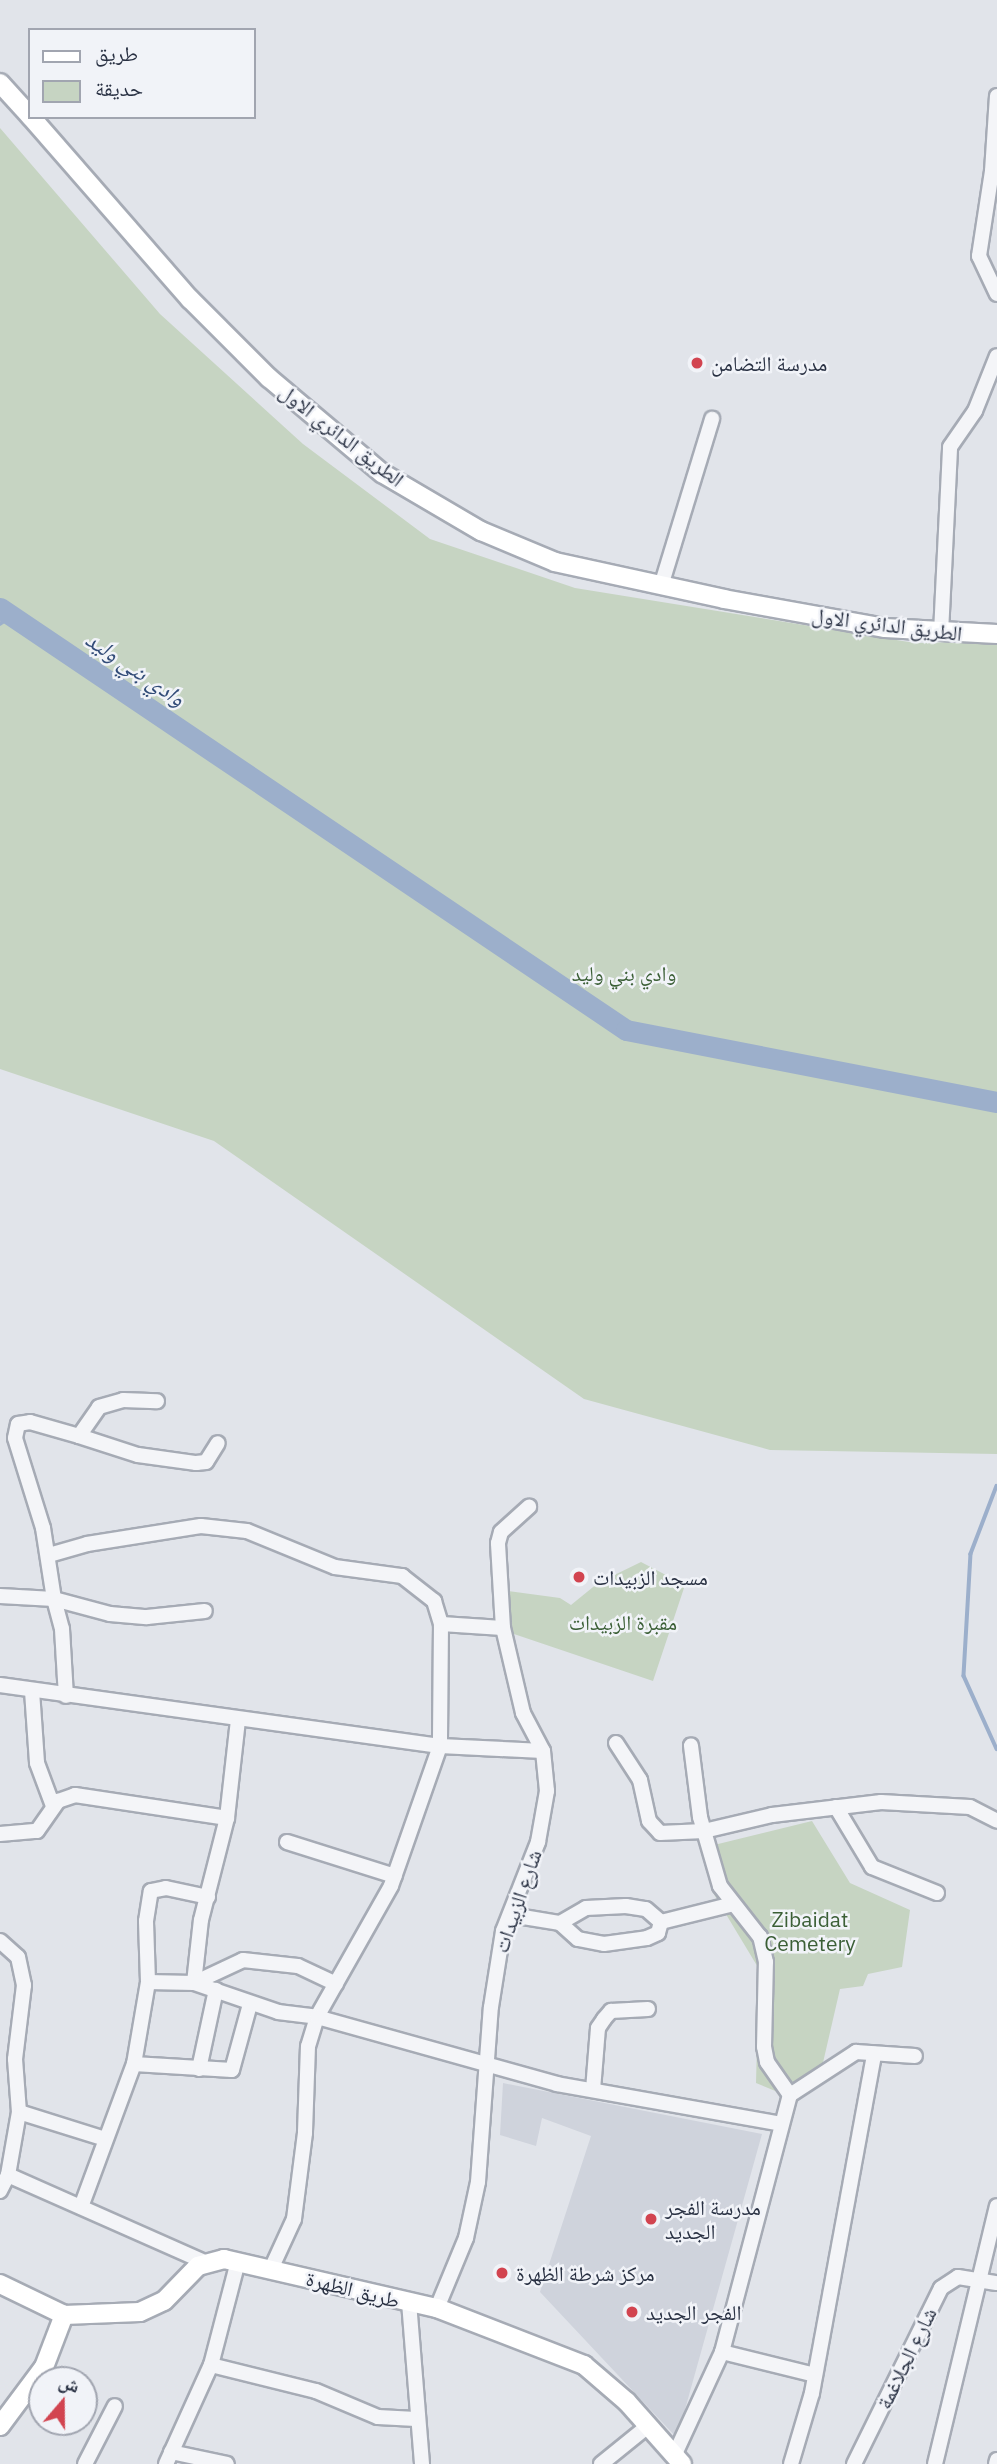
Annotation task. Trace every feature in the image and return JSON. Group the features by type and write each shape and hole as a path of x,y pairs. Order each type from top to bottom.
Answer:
{"main road":[{"name":"الطريق الدائري الاول","path":"0,83 28,115"},
{"name":"الطريق الدائري الاول","path":"32,119 190,299 270,378 382,472 481,531 555,562 661,586 817,617 941,633 997,634"},
{"name":"طريق الظهرة","path":"204,2262 237,2261 437,2308 584,2365 604,2379 678,2460"},
{"path":"0,2284 64,2315 152,2309 204,2262"},
{"path":"0,2426 44,2367 64,2315"}],"street":[{"path":"997,96 992,171 979,256 997,294"},
{"path":"941,633 950,447 979,403 997,356"},
{"path":"661,586 712,419"},
{"path":"79,1436 99,1407 123,1400 157,1401"},
{"path":"66,1696 62,1629 54,1599 49,1555 14,1432 18,1424 30,1422 138,1455 196,1463 206,1462 218,1443"},
{"name":"شارع الزبيدات","path":"437,2308 466,2238 478,2182 486,2065 496,1968 503,1931 537,1842 547,1791 543,1751 523,1713 503,1628 498,1544 501,1532 529,1507"},
{"path":"49,1555 87,1544 201,1526 247,1531 335,1567 411,1580 434,1601 440,1624 440,1746 395,1876 317,2017 305,2063 305,2133 294,2219 271,2269"},
{"path":"0,1596 54,1599 110,1614 147,1617 205,1611"},
{"path":"440,1624 503,1628"},
{"path":"0,1685 32,1692 440,1746 543,1751"},
{"path":"32,1692 37,1763 53,1806"},
{"path":"194,1983 197,1940 227,1818 238,1720"},
{"path":"616,1743 640,1780 654,1830 704,1831 772,1815 881,1802 970,1807 997,1821"},
{"path":"691,1746 704,1831 720,1886 760,1937 766,1962 764,2047 768,2062 790,2095"},
{"path":"0,1834 37,1831 53,1806 64,1796 99,1795 227,1818"},
{"path":"836,1808 872,1867 937,1894"},
{"path":"287,1842 395,1876"},
{"path":"81,2207 134,2064 148,1982 146,1921 151,1892 166,1888 208,1897"},
{"path":"661,1922 733,1904"},
{"path":"560,1923 586,1908 626,1906 646,1909 661,1922"},
{"path":"511,1915 560,1923 578,1939 604,1944 647,1938 658,1933 661,1922"},
{"path":"0,1941 13,1949 23,1969 15,2059 19,2112 8,2175 0,2191"},
{"path":"194,1983 243,1960 298,1966 336,1984"},
{"path":"148,1982 194,1983 250,2004 317,2017 486,2065 593,2090 781,2124"},
{"path":"199,2069 216,1990"},
{"path":"134,2064 227,2072 236,2067 250,2004"},
{"path":"593,2090 598,2028 604,2019 611,2011 648,2009"},
{"path":"678,2460 722,2352 790,2095 847,2054 915,2056"},
{"path":"791,2464 815,2375 874,2054"},
{"path":"19,2112 105,2139"},
{"path":"8,2175 204,2262"},
{"path":"935,2464 977,2277 997,2206"},
{"path":"228,2464 168,2458 211,2365 237,2261"},
{"path":"977,2277 997,2283"},
{"name":"شارع الجلاغمة","path":"855,2464 941,2288 950,2279 977,2277"},
{"path":"410,2302 416,2419 422,2464"},
{"path":"722,2352 815,2375"},
{"path":"211,2365 316,2391 378,2417 416,2419"},
{"path":"85,2464 115,2406"},
{"path":"601,2464 648,2426"}],"shaded area":[{"name":"مدرسة الفجر الجديد","path":"503,2083 762,2134 677,2438 540,2292 591,2136 542,2118 536,2146 500,2135"}],"green space":[{"name":"وادي بني وليد","path":"0,128 160,314 303,444 430,539 575,588 915,643 997,641 997,1454 770,1450 584,1399 214,1141 0,1069"},
{"name":"مقبرة الزبيدات","path":"641,1562 685,1585 653,1681 511,1633 508,1591 560,1598 571,1605 598,1583"},
{"name":"Zibaidat Cemetery","path":"812,1821 850,1883 910,1910 902,1967 868,1974 863,1986 840,1989 822,2067 785,2095 756,2083 759,1969 712,1891 714,1845"}],"waterway":[{"name":"وادي بني وليد","path":"0,608 626,1030 997,1102"},
{"path":"0,624 12,616"},
{"path":"997,1486 971,1554 964,1676 997,1749"}],"place":[{"name":"مدرسة التضامن","path":"697,363"},
{"name":"مسجد الزبيدات","path":"579,1577"},
{"name":"مدرسة الفجر الجديد","path":"651,2219"},
{"name":"مركز شرطة الظهرة","path":"502,2273"},
{"name":"الفجر الجديد","path":"632,2312"}]}
